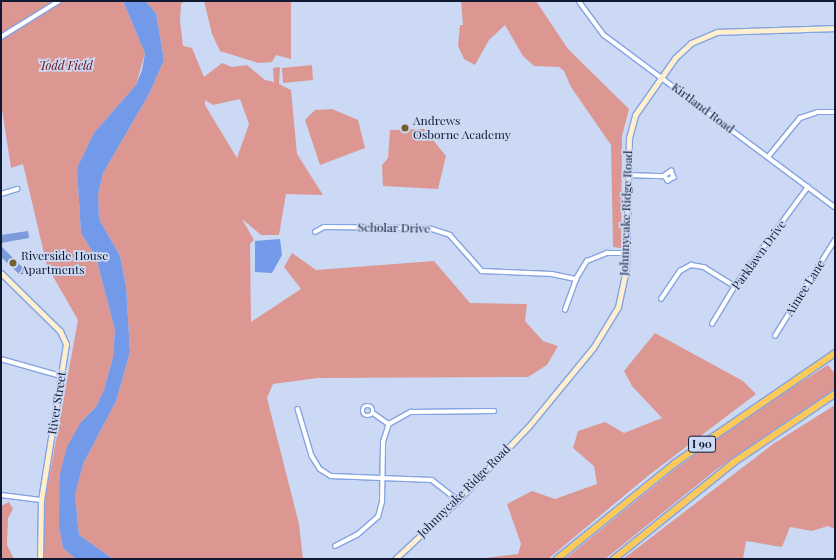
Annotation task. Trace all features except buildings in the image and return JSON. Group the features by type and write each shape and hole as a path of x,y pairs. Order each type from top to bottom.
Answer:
{"highway":[{"name":"I 90","path":"557,559 675,463 835,353"},
{"path":"614,559 716,476 835,394"}],"main road":[{"name":"Johnnycake Ridge Road","path":"394,559 458,500 528,426 593,348 618,307 626,253 627,175 635,115 661,77 691,42 717,32 835,28"},
{"name":"River Street","path":"1,273 65,338 61,376 41,500 40,559"}],"street":[{"path":"1,37 60,1"},
{"name":"Kirtland Road","path":"579,1 604,35 835,207"},
{"path":"768,157 800,118 818,112 835,112"},
{"path":"627,175 664,176"},
{"name":"Parklawn Drive","path":"712,324 735,286 808,187"},
{"path":"1,194 17,189"},
{"name":"Scholar Drive","path":"315,232 324,227 429,228 450,236 482,271 552,274 576,279"},
{"name":"Aimee Lane","path":"775,336 835,240"},
{"path":"565,310 576,279 587,261 596,256 626,253"},
{"path":"660,299 680,271 691,265 704,267 735,286"},
{"path":"1,359 61,376"},
{"path":"298,409 312,456 324,473 338,478 432,480 458,500"},
{"path":"335,546 360,533 378,517 383,479 383,442 390,424 411,412 494,411"},
{"path":"373,413 390,424"},
{"path":"1,495 41,500"}],"green space":[{"name":"Todd Field","path":"1,1 123,1 145,53 136,85 94,133 77,168 81,233 96,257 115,330 113,357 104,390 96,407 81,422 59,526 63,548 76,559 44,559 43,511 78,320 47,266 23,164 11,168 1,103"},
{"path":"145,1 185,1 181,4 180,21 183,46 192,48 204,77 222,63 232,67 247,65 265,80 274,82 273,68 280,67 279,84 291,90 297,154 323,195 286,194 279,235 261,235 242,219 254,240 250,244 251,322 301,289 284,267 292,253 316,270 434,261 470,303 527,304 525,321 543,341 558,346 547,365 528,377 318,378 273,384 267,398 299,524 303,559 113,559 79,535 75,495 83,464 116,401 130,352 126,285 120,256 99,219 98,194 103,173 149,94 164,60 156,13","holes":["240,99 249,124 237,158 205,105 205,100 213,105"]},
{"path":"204,1 291,1 291,59 276,55 272,62 258,63 220,51 212,34"},
{"path":"461,1 536,1 568,49 629,109 622,136 621,248 613,247 611,145 571,87 564,71 559,67 534,66 523,56 505,25 489,40 475,65 464,59 458,46 460,25 463,25"},
{"path":"312,65 313,80 283,83 282,68"},
{"path":"332,109 358,120 365,148 320,165 305,120 315,110"},
{"path":"424,129 446,156 438,189 383,186 382,165 388,158 390,130"},
{"path":"655,333 743,381 756,394 649,475 548,559 476,559 518,554 521,544 507,504 532,491 555,499 597,484 594,466 573,448 578,431 605,422 624,433 662,418 632,386 624,371"},
{"path":"828,365 835,374 835,389 717,469 605,559 565,559 675,469 769,402"},
{"path":"835,405 835,529 828,526 812,531 790,527 782,547 746,541 743,559 623,559 773,444"},
{"path":"9,502 13,509 8,518 7,545 14,559 1,559 1,506"}],"water":[{"path":"123,1 145,1 156,13 164,60 149,94 103,173 98,194 99,219 120,256 126,286 130,352 116,401 83,464 75,495 79,535 113,559 76,559 63,548 59,526 60,474 67,447 81,422 96,407 104,390 113,357 115,330 96,257 81,233 77,168 94,133 136,85 142,70 145,53"},
{"path":"280,239 282,255 272,273 255,272 255,241"}],"place":[{"name":"Andrews Osborne Academy","path":"405,128"},
{"name":"Riverside House Apartments","path":"13,263"}]}
